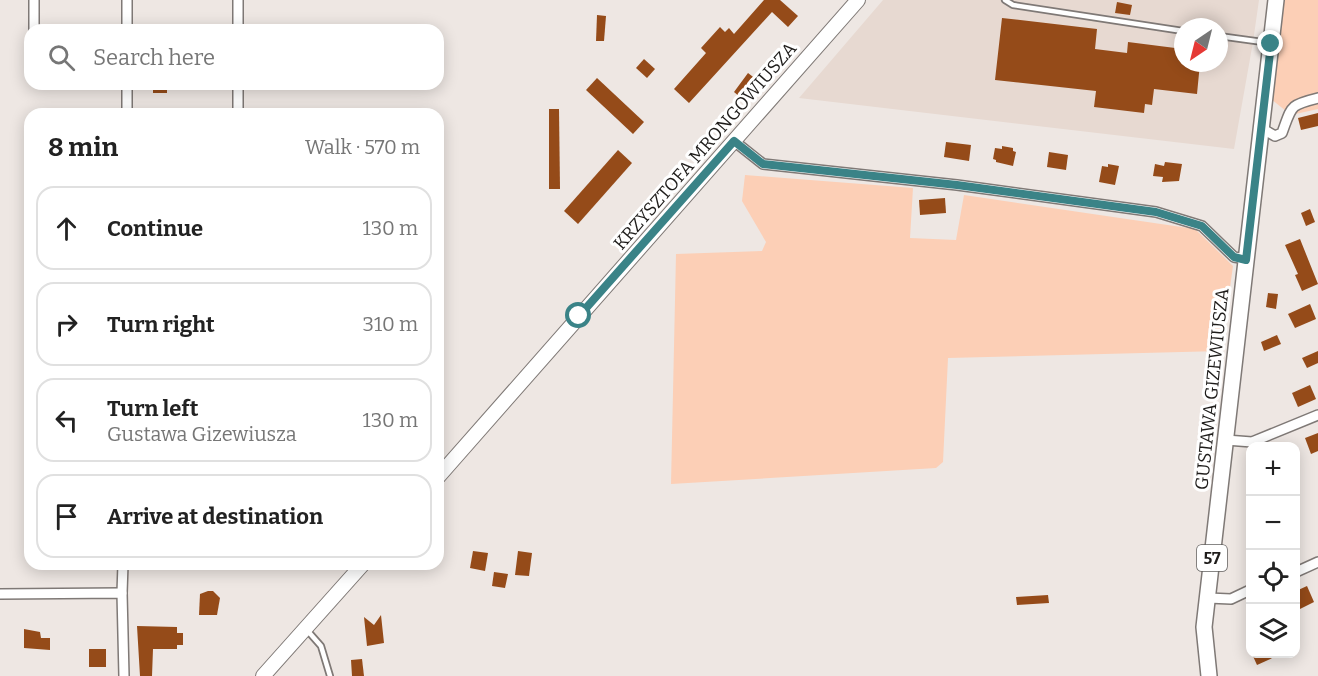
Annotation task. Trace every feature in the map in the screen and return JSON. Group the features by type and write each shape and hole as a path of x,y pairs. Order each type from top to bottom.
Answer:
{"main road":[{"name":"KRZYSZTOFA MRONGOWIUSZA","path":"444,470 858,0"},
{"name":"GUSTAWA GIZEWIUSZA","path":"1209,676 1204,627 1276,0"},
{"path":"263,676 358,570"}],"street":[{"path":"34,0 34,24"},
{"path":"127,0 127,24"},
{"path":"238,0 238,24"},
{"path":"127,90 127,108"},
{"path":"237,108 238,90"},
{"path":"1261,129 1275,136 1282,133 1291,108 1299,103 1318,98"},
{"path":"734,141 763,164 957,185 1156,212 1202,226 1234,257 1246,260"},
{"path":"1226,440 1252,442 1318,415"},
{"path":"1300,570 1318,562"},
{"path":"123,570 124,676"},
{"path":"1208,598 1231,599 1246,592"},
{"path":"0,594 122,593"}],"lane":[{"path":"1005,0 1013,5 1174,30"},
{"path":"1228,37 1271,44"},
{"path":"306,629 321,646 330,676"}],"shaded area":[{"path":"883,0 1259,0 1234,149 799,98"},
{"path":"1283,0 1318,0 1318,109 1291,115 1271,99"},
{"path":"745,175 913,188 910,238 956,240 964,195 1195,229 1233,266 1221,351 948,358 943,462 936,468 671,484 676,254 762,251 766,242 742,201"}],"building":[{"path":"764,0 780,0 798,16 788,27 772,12 689,103 674,89 706,53 701,48 720,27 725,32 729,28 734,34"},
{"path":"1117,2 1132,5 1130,15 1115,13"},
{"path":"597,15 606,16 604,41 596,41"},
{"path":"1002,18 1097,29 1095,49 1127,53 1128,42 1174,48 1174,72 1199,72 1197,94 1154,89 1152,105 1145,104 1144,113 1094,107 1096,91 995,80"},
{"path":"644,59 655,69 647,78 636,68"},
{"path":"748,73 765,86 758,94 755,91 746,102 734,92"},
{"path":"597,78 644,122 633,134 586,90"},
{"path":"153,90 167,90 167,93 153,93"},
{"path":"549,109 559,109 560,189 549,189"},
{"path":"1318,113 1318,126 1301,130 1298,118"},
{"path":"946,142 971,145 969,161 944,157"},
{"path":"1002,146 1013,148 1016,152 1013,166 996,162 993,159 995,148 1002,149"},
{"path":"618,150 632,163 578,224 564,211"},
{"path":"1049,152 1068,155 1066,170 1047,167"},
{"path":"1165,162 1182,164 1179,181 1162,182 1163,177 1153,176 1155,164 1164,166"},
{"path":"1108,164 1119,166 1115,185 1099,182 1102,166 1108,167"},
{"path":"945,198 946,213 920,215 919,200"},
{"path":"1310,209 1315,222 1306,226 1301,213"},
{"path":"1300,239 1318,284 1302,291 1295,275 1298,274 1285,245"},
{"path":"1268,293 1278,294 1276,309 1266,307"},
{"path":"1310,304 1316,319 1295,328 1288,314"},
{"path":"1277,335 1281,344 1264,351 1261,342"},
{"path":"1318,351 1318,363 1307,368 1302,358"},
{"path":"1310,385 1316,399 1298,407 1292,393"},
{"path":"1318,433 1318,451 1311,454 1305,438"},
{"path":"473,551 488,553 485,571 470,568"},
{"path":"518,551 532,553 529,576 515,575"},
{"path":"494,572 508,574 505,588 492,586"},
{"path":"1307,586 1314,602 1300,609 1300,604 1300,589"},
{"path":"213,591 220,598 217,615 199,615 200,594"},
{"path":"1048,595 1049,603 1017,605 1016,597"},
{"path":"381,615 384,643 367,646 364,617 374,625"},
{"path":"137,626 177,627 177,633 183,633 183,645 177,645 177,649 153,649 152,676 140,676"},
{"path":"24,629 40,632 41,638 50,638 50,650 24,648"},
{"path":"89,649 106,649 106,667 89,667"},
{"path":"1254,658 1272,658 1257,665"},
{"path":"362,659 364,676 352,676 351,660"}],"route":[{"path":"579,316 734,141 763,164 957,185 1156,212 1202,226 1234,257 1246,260 1271,44"}]}
